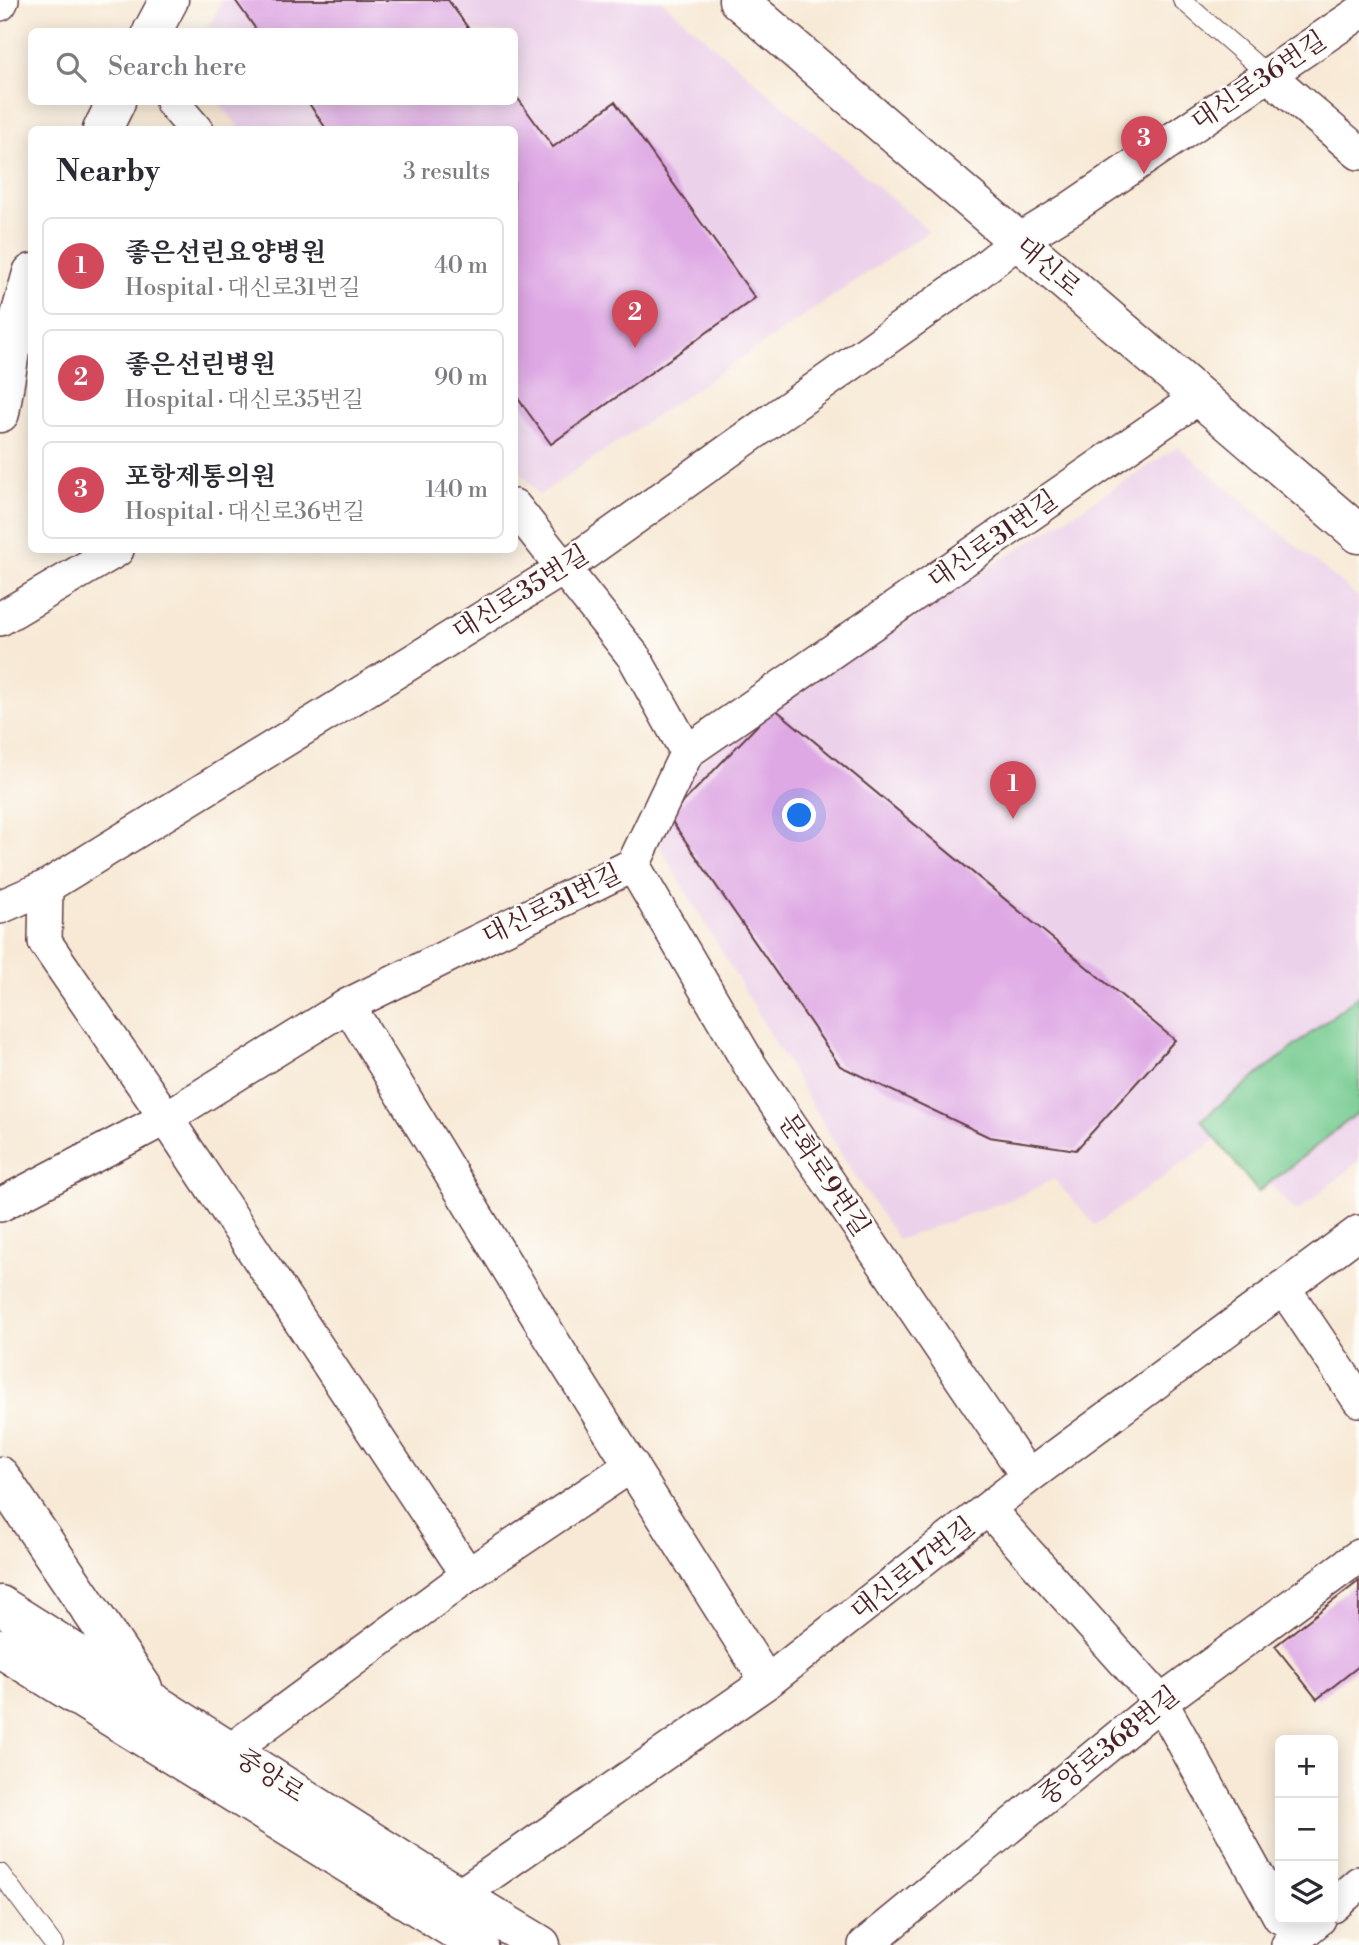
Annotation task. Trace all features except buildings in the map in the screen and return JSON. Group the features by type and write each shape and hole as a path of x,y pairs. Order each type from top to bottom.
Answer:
{"main road":[{"path":"154,28 169,0"},
{"name":"대신로","path":"738,0 1359,534"},
{"path":"104,126 114,105"},
{"path":"0,413 10,352 28,287"},
{"path":"0,1476 152,1701"},
{"name":"중앙로","path":"0,1605 541,1945"},
{"name":"중앙로","path":"2,1641 479,1945"}],"street":[{"name":"대신로36번길","path":"1018,241 1070,209 1359,13"},
{"path":"1267,74 1359,153"},
{"path":"175,105 193,126"},
{"name":"대신로35번길","path":"0,907 46,887 564,568 970,279 1018,241"},
{"name":"대신로31번길","path":"0,1205 166,1118 348,1005 633,865 687,752 1199,397"},
{"path":"518,511 634,657 687,752"},
{"path":"0,618 112,553"},
{"name":"문화로9번길","path":"633,865 751,1067 1028,1477"},
{"path":"46,887 45,942 166,1118 468,1575"},
{"path":"348,1005 767,1682"},
{"name":"대신로17번길","path":"460,1895 767,1682 1028,1477 1359,1232"},
{"path":"1283,1287 1359,1400"},
{"path":"231,1750 468,1575 632,1465"},
{"path":"989,1510 1161,1702 1288,1933 1307,1924"},
{"name":"중앙로368번길","path":"865,1945 1161,1702 1359,1556"},
{"path":"1338,1902 1359,1883"}],"lane":[{"path":"1182,0 1267,74"},
{"path":"0,1873 54,1945"}],"shaded area":[{"path":"223,0 661,0 929,231 539,495 518,469 518,126 238,126 221,105 518,105 518,28 208,28"},
{"path":"1178,447 1359,598 1359,1161 1296,1212 1224,1134 1095,1225 1054,1179 1017,1197 898,1240 843,1157 660,847 673,791 729,734"}],"green space":[{"path":"1359,995 1359,1112 1258,1192 1201,1120"}],"place":[{"name":"포항제통의원","path":"1144,174"},
{"name":"좋은선린병원","path":"635,348"},
{"name":"좋은선린요양병원","path":"1013,819"}]}
